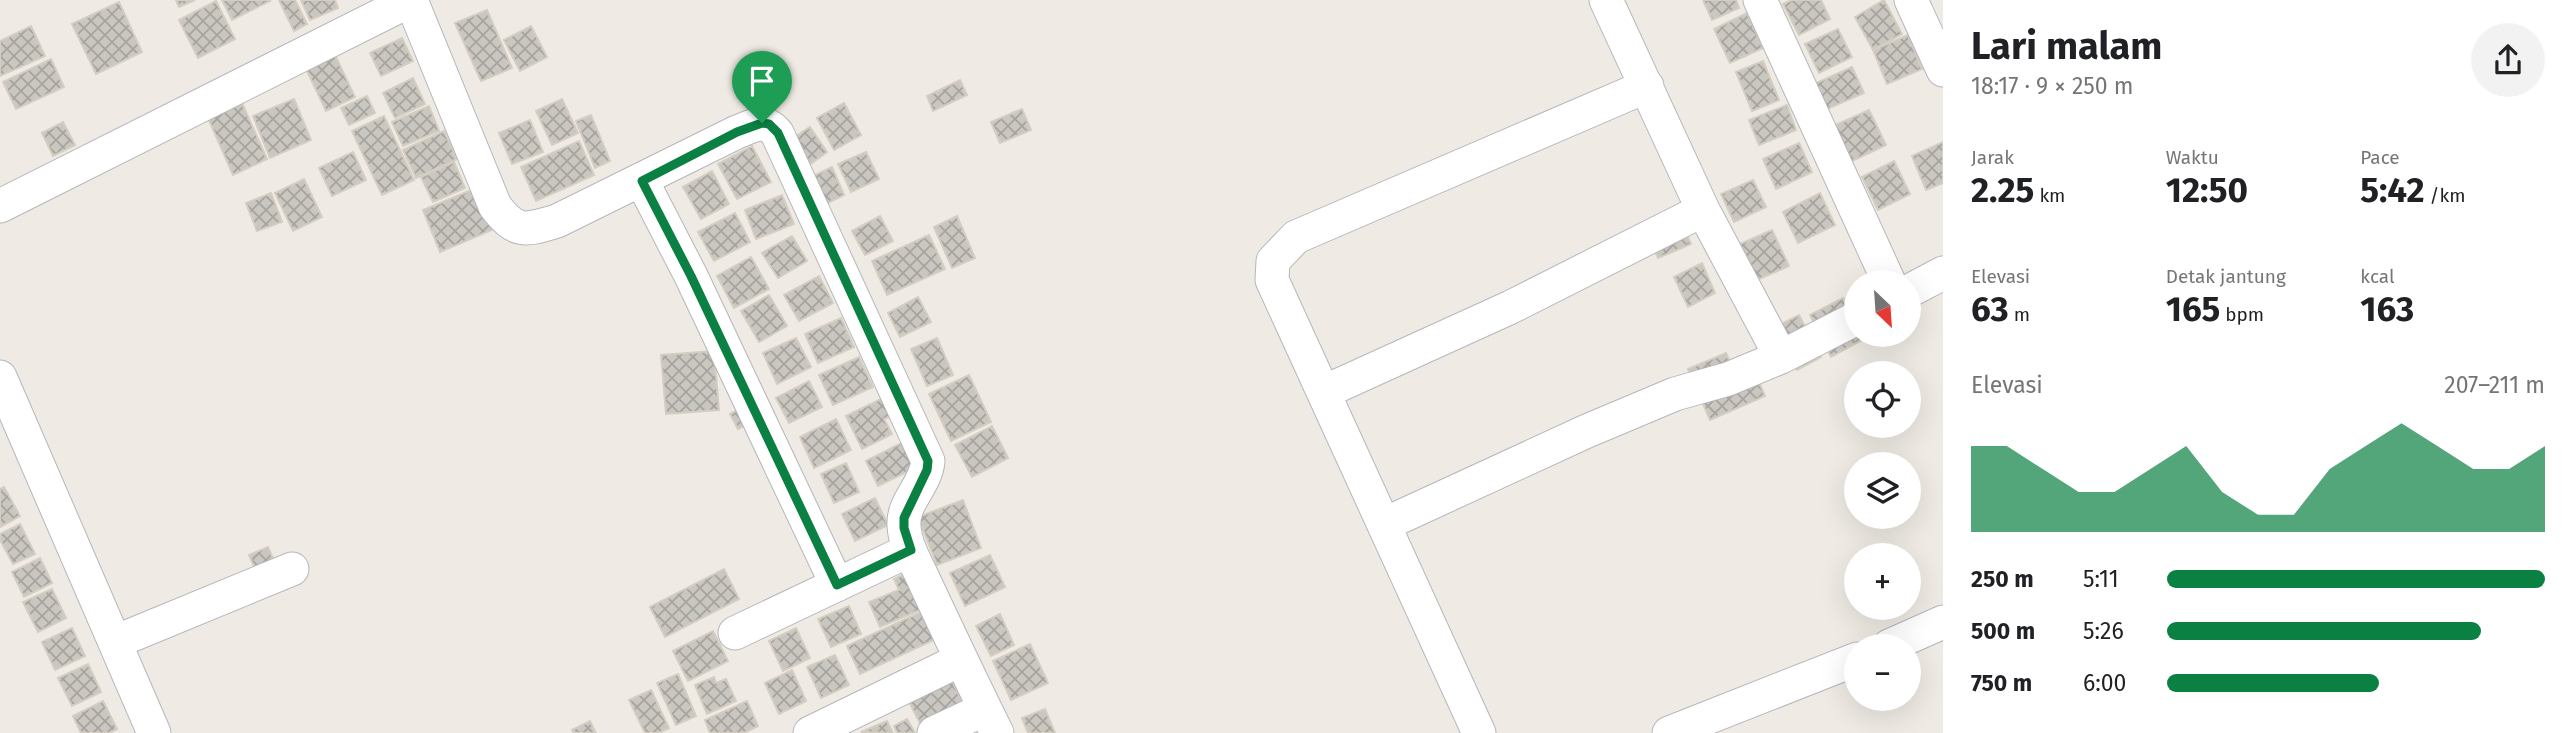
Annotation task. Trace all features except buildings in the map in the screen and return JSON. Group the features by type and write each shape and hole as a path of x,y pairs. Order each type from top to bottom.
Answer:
{"street":[{"path":"0,206 411,0 495,206 507,222 518,228 528,229 557,221 737,132 762,123 769,124 778,133 928,461 927,470 904,518 904,528 911,550 960,660 991,721 934,733"},
{"path":"1606,0 1703,211 1781,357"},
{"path":"1760,0 1884,270"},
{"path":"1911,0 1943,70"},
{"path":"1479,733 1272,279 1273,261 1296,237 1647,86"},
{"path":"642,181 691,276 837,585"},
{"path":"1324,392 1511,307 1703,211"},
{"path":"1922,284 1943,273"},
{"path":"1385,524 1587,431 1675,394 1728,379 1781,357 1844,325"},
{"path":"0,377 154,733"},
{"path":"736,633 911,550"},
{"path":"116,642 292,569"},
{"path":"1916,634 1943,622"},
{"path":"810,733 960,660"},
{"path":"1669,733 1844,664"}],"route":[{"path":"762,123 769,124 778,133 928,461 927,470 904,518 904,528 911,550 837,585 691,276 642,181 737,132 762,123"}]}
